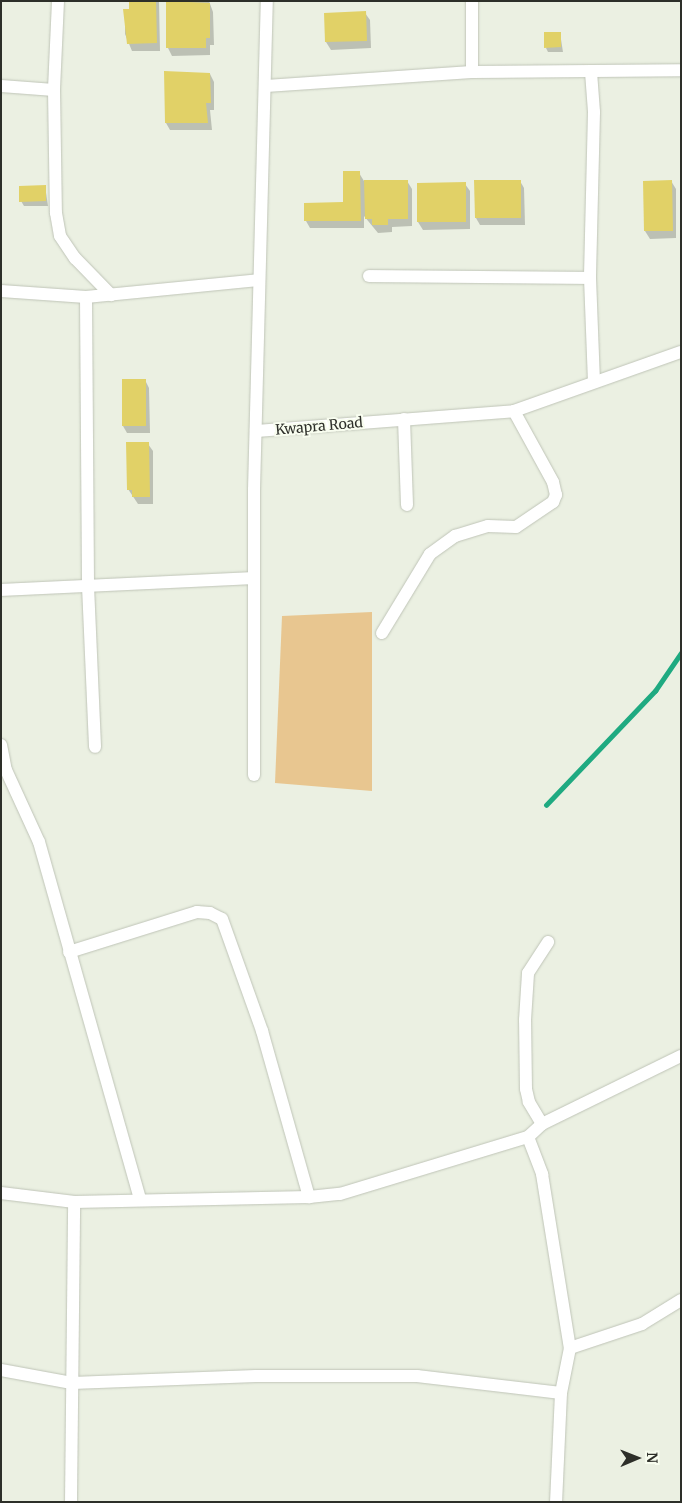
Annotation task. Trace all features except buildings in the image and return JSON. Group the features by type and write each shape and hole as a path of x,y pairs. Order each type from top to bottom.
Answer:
{"street":[{"path":"58,1 54,90 56,213 60,236 75,258 110,296"},
{"name":"Kwapra Road","path":"267,1 266,86 258,280 256,431 514,411 681,352"},
{"path":"472,1 472,72"},
{"path":"266,86 472,72 681,70"},
{"path":"591,72 594,112 590,278 594,382"},
{"path":"1,86 54,90"},
{"path":"370,276 590,278"},
{"path":"1,291 86,297 110,296 258,280"},
{"path":"86,297 88,586 95,747"},
{"path":"382,633 430,554 455,536 488,526 516,528 553,502 556,495 553,482 514,411"},
{"path":"404,419 407,505"},
{"path":"254,775 256,431"},
{"path":"1,590 254,578"},
{"path":"1,745 6,770 39,842 140,1199"},
{"path":"69,952 197,912 222,919 262,1031 309,1197"},
{"path":"542,1124 529,1102 526,1089 524,1020 528,973 548,942"},
{"path":"1,1193 74,1202 140,1199 309,1197 340,1194 528,1137 542,1124 681,1056"},
{"path":"528,1137 542,1174 570,1348 561,1393 556,1502"},
{"path":"71,1502 74,1202"},
{"path":"570,1348 642,1324 681,1300"},
{"path":"1,1370 72,1382 256,1376 417,1376 561,1393"}],"shaded area":[{"path":"372,612 372,791 275,783 282,616"}],"waterway":[{"path":"546,805 655,691 681,653"}]}
